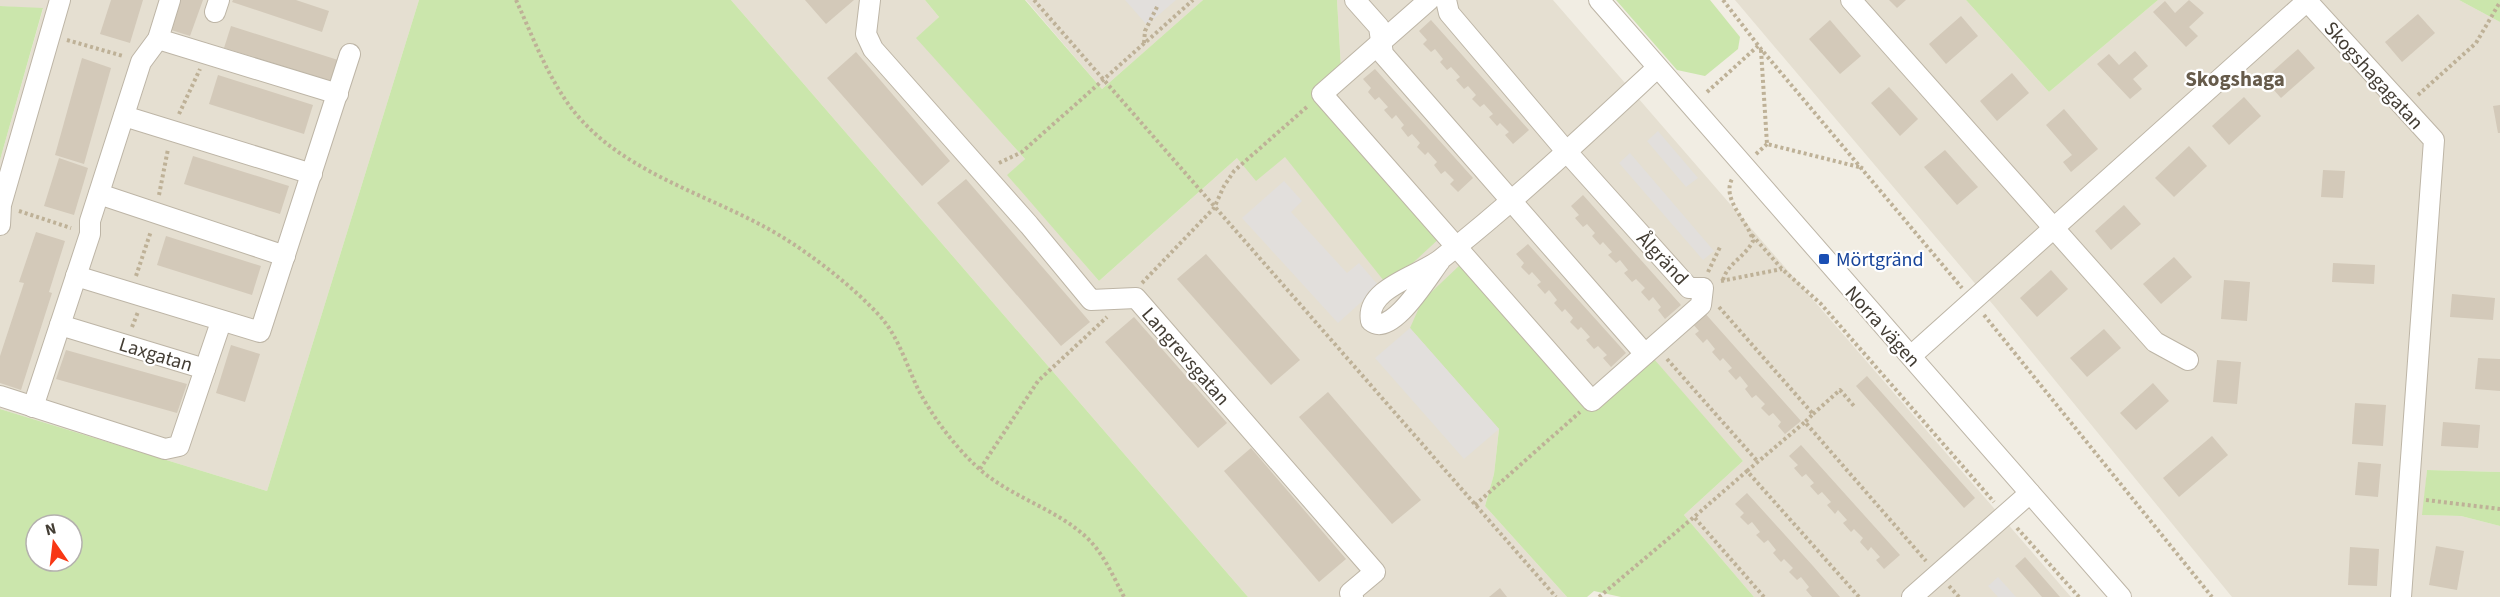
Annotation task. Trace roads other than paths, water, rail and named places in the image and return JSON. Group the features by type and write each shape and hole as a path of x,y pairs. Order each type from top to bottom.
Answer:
{"street":[{"path":"0,225 1,205 60,0"},
{"path":"33,407 90,234 90,221 141,62 158,39 170,0"},
{"name":"Langrevsgatan","path":"870,0 866,34 873,49 1091,300 1136,298 1375,572 1350,593 1353,597"},
{"path":"1355,0 1379,27 1383,54 1511,199 1650,349"},
{"path":"1429,0 1322,94 1456,247"},
{"name":"Ålgränd","path":"1446,0 1449,13 1566,151 1689,288 1703,288 1701,305 1592,401 1456,247"},
{"name":"Norra vägen","path":"1599,0 2121,597"},
{"path":"1851,0 2155,342 2188,360"},
{"name":"Skogshagagatan","path":"1911,356 2307,1 2434,140 2401,597"},
{"path":"158,39 338,94"},
{"path":"76,276 260,332 351,54"},
{"path":"1440,261 1657,68"},
{"path":"124,116 312,174"},
{"path":"99,194 285,256"},
{"name":"Laxgatan","path":"60,325 205,369 221,322"},
{"path":"0,396 165,449 173,449 179,446 205,369"},
{"path":"1912,597 2030,493"}],"place":[{"name":"Mörtgränd","path":"1824,259"}],"district":[{"name":"Skogshaga","path":"2235,79"}]}
